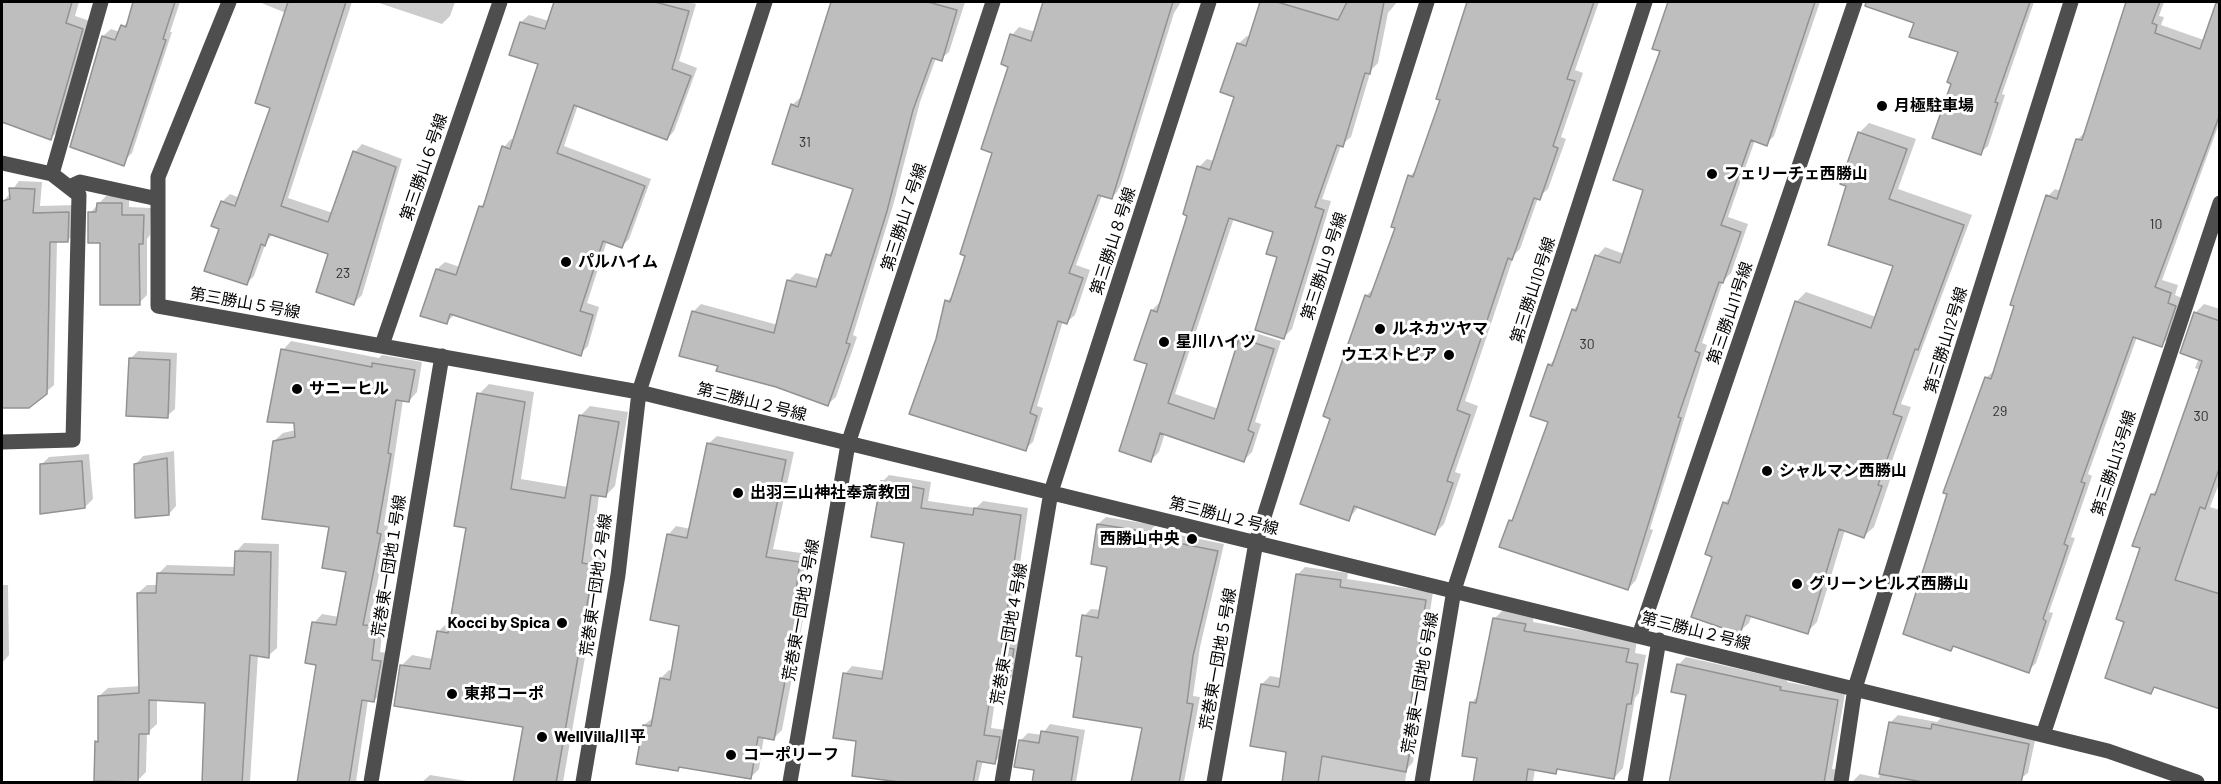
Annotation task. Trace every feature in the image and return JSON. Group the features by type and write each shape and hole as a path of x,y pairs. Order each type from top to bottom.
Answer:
{"street":[{"path":"52,174 101,2"},
{"name":"第三勝山５号線","path":"229,2 159,177 158,306 639,392"},
{"name":"第三勝山６号線","path":"382,345 500,2"},
{"path":"639,392 765,2"},
{"name":"第三勝山７号線","path":"848,444 993,2"},
{"name":"第三勝山８号線","path":"1052,492 1209,2"},
{"name":"第三勝山９号線","path":"1256,542 1427,2"},
{"name":"第三勝山10号線","path":"1454,590 1646,2"},
{"name":"第三勝山11号線","path":"1639,636 1855,2"},
{"name":"第三勝山12号線","path":"1841,783 1855,688 2071,2"},
{"path":"2,164 52,174 79,195 73,440 2,442"},
{"path":"69,187 80,182 158,199"},
{"name":"第三勝山13号線","path":"2043,735 2220,203"},
{"name":"荒巻東一団地１号線","path":"371,783 442,356"},
{"name":"第三勝山２号線","path":"639,392 2108,751 2197,783"},
{"name":"荒巻東一団地２号線","path":"583,783 618,575 639,392"},
{"name":"荒巻東一団地３号線","path":"790,783 848,444"},
{"name":"荒巻東一団地４号線","path":"1002,783 1052,492"},
{"name":"荒巻東一団地５号線","path":"1214,783 1256,542"},
{"name":"荒巻東一団地６号線","path":"1422,783 1454,590"},
{"path":"1635,783 1659,640"}],"building":[{"path":"2,2 72,2 66,23 83,29 51,140 2,122"},
{"path":"133,2 175,2 163,39 166,40 124,166 70,147 102,36 115,40 121,25 126,27"},
{"path":"288,2 346,2 281,206 328,222 353,151 396,167 354,305 316,292 328,254 269,234 265,246 261,244 247,285 204,271 219,229 211,226 221,201 235,206 270,108 255,103"},
{"path":"554,2 655,2 689,11 672,69 691,76 667,140 574,105 557,153 645,186 622,248 603,241 580,311 593,315 581,356 450,314 447,324 420,316 436,269 456,275 479,206 483,207 502,146 510,149 538,64 509,55 520,22 545,29"},
{"path":"831,2 928,2 957,10 942,61 932,58 913,110 887,211 846,343 850,344 828,406 776,387 716,371 718,366 679,356 692,311 774,333 787,280 816,287 826,254 831,256 853,189 772,164 791,104 798,107"},
{"path":"1043,2 1173,2 1112,199 1098,195 1069,273 1083,278 1067,324 1058,321 1030,413 1037,416 1026,451 909,414 936,339 945,300 950,302 965,256 960,254 992,153 981,149 1008,67 1001,64 1010,34 1031,41"},
{"path":"1260,2 1277,2 1338,20 1347,2 1384,2 1370,74 1365,73 1343,147 1337,145 1315,207 1324,210 1284,339 1255,330 1277,257 1266,254 1273,232 1229,218 1168,403 1214,419 1239,338 1274,349 1248,430 1254,433 1244,462 1160,433 1151,462 1119,451 1147,364 1134,360 1151,310 1157,312 1187,216 1183,214 1197,166 1210,170 1234,97 1220,92 1237,43 1246,46"},
{"path":"1467,2 1594,2 1567,79 1575,81 1553,146 1558,148 1540,200 1534,198 1512,260 1508,258 1457,410 1470,415 1447,481 1453,483 1435,535 1354,506 1349,521 1300,504 1330,419 1323,416 1365,295 1370,297 1395,228 1391,227 1408,175 1413,177 1440,100 1436,99"},
{"path":"1668,2 1815,2 1767,146 1751,140 1721,225 1741,232 1723,283 1719,282 1695,351 1700,353 1678,417 1681,418 1628,590 1499,547 1509,520 1512,521 1548,422 1530,416 1548,364 1552,366 1572,309 1576,311 1595,255 1620,263 1643,190 1613,180 1660,51 1652,49"},
{"path":"1866,2 2030,2 1995,102 1998,103 1981,155 1932,138 1951,84 1947,82 1958,52 1909,37 1914,23 1865,6"},
{"path":"2126,2 2160,2 2152,23 2157,25 2155,33 2200,49 2216,3 2220,4 2220,114 2155,287 2171,293 2168,303 2176,306 2162,347 2133,337 2081,482 2085,483 2064,544 2068,546 2043,619 2046,621 2029,673 1953,646 1951,651 1903,634 1947,494 1943,493 1985,377 1991,379 2014,306 2010,305 2046,195 2057,199 2076,139 2082,140"},
{"path":"1858,132 1907,149 1889,199 1964,225 1918,350 1915,349 1893,414 1902,417 1878,485 1882,486 1864,538 1839,529 1808,634 1746,615 1740,634 1691,617 1712,557 1705,554 1723,502 1728,504 1795,301 1871,328 1893,266 1828,245 1846,186 1840,184"},
{"path":"9,188 35,189 33,213 69,212 68,242 50,242 47,394 29,408 2,408 2,201 10,199"},
{"path":"97,203 122,203 122,215 144,215 143,244 139,244 140,305 100,305 100,243 88,243 88,212 96,212"},
{"path":"2194,312 2220,321 2220,466 2205,509 2200,507 2175,580 2220,594 2220,709 2154,687 2151,694 2105,678 2124,622 2116,619 2140,548 2132,546 2151,494 2155,495 2202,361 2180,353"},
{"path":"281,349 372,367 372,363 415,370 409,402 396,400 388,453 391,454 377,533 381,534 363,625 376,626 372,660 381,661 374,702 362,700 349,783 297,783 316,665 305,663 312,622 336,625 346,572 322,568 329,527 262,519 273,441 295,437 294,423 267,422"},
{"path":"129,358 170,360 168,418 126,416"},
{"path":"477,393 525,402 511,489 565,498 579,415 619,422 606,497 591,495 582,563 594,565 556,783 513,783 523,727 394,706 400,665 430,669 437,631 448,633 466,528 454,526"},
{"path":"707,443 786,460 766,557 800,562 794,605 799,606 774,740 758,737 751,779 679,767 678,771 636,764 643,725 651,726 660,678 670,680 679,626 650,620 667,534 687,538"},
{"path":"167,458 169,515 135,518 134,464"},
{"path":"82,461 85,508 40,514 40,464"},
{"path":"881,481 924,489 921,508 973,515 974,508 1021,515 1002,647 1014,649 1009,682 993,679 984,735 1000,737 995,764 977,761 973,783 908,783 852,776 856,741 833,738 843,673 882,679 904,543 871,537"},
{"path":"1097,524 1148,532 1148,537 1218,551 1193,656 1187,703 1193,704 1179,783 1131,783 1142,728 1073,717 1082,657 1076,656 1082,615 1098,618 1107,567 1091,564"},
{"path":"235,551 271,552 269,658 250,655 242,783 202,783 205,703 149,700 149,734 139,734 138,782 94,781 95,741 98,742 98,696 139,693 137,593 156,593 157,573 234,575"},
{"path":"1296,574 1341,580 1340,587 1426,600 1409,717 1416,719 1406,772 1322,756 1318,783 1282,783 1286,752 1250,746 1261,684 1279,687"},
{"path":"1493,618 1526,624 1524,631 1629,649 1626,662 1638,664 1631,704 1627,704 1614,779 1557,769 1556,774 1528,769 1526,783 1473,783 1477,758 1462,756 1470,702 1476,703"},
{"path":"1677,664 1781,687 1780,690 1838,700 1824,783 1669,783 1686,695 1671,692"},
{"path":"1889,722 1931,729 1932,724 2029,744 2021,783 1928,783 1879,774"},
{"path":"1041,731 1078,737 1071,783 1032,783 1034,770 1014,767 1019,740 1039,743"}],"place":[{"name":"月極駐車場","path":"1882,106"},
{"name":"フェリーチェ西勝山","path":"1712,174"},
{"name":"パルハイム","path":"566,262"},
{"name":"ルネカツヤマ","path":"1380,329"},
{"name":"星川ハイツ","path":"1164,342"},
{"name":"ウエストピア","path":"1449,355"},
{"name":"サニーヒル","path":"297,389"},
{"name":"シャルマン西勝山","path":"1767,471"},
{"name":"出羽三山神社奉斎教団","path":"738,493"},
{"name":"西勝山中央","path":"1192,539"},
{"name":"グリーンヒルズ西勝山","path":"1797,584"},
{"name":"Kocci by Spica","path":"562,623"},
{"name":"東邦コーポ","path":"452,694"},
{"name":"WellVilla川平","path":"542,737"},
{"name":"コーポリーフ","path":"731,755"}]}
